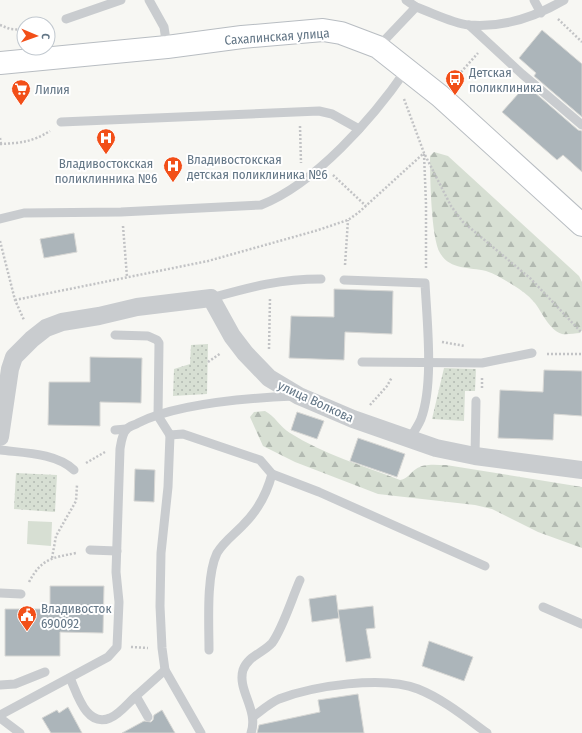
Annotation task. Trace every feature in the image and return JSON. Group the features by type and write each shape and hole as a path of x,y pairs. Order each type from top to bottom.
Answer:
{"main road":[{"name":"Сахалинская улица","path":"0,63 242,37 323,30 341,33 378,47 402,76 454,108 582,225"}],"street":[{"name":"улица Волкова","path":"211,298 236,343 269,378 299,396 353,419 436,448 475,456 582,470"},
{"path":"0,437 10,369 14,357 24,346 46,328 62,322 99,316 137,307 211,298"}],"lane":[{"path":"66,19 121,0"},
{"path":"149,0 164,27 167,46"},
{"path":"406,0 416,7 469,25 513,23 544,11 564,0"},
{"path":"534,0 544,11"},
{"path":"378,47 416,7"},
{"path":"469,25 582,125"},
{"path":"0,219 24,213 121,212 261,205 279,198 301,183 323,165 359,129 402,76"},
{"path":"61,122 319,111 332,114 359,129"},
{"path":"211,298 270,282 293,279 320,279"},
{"path":"344,280 425,283 428,363 425,404 421,420 410,438"},
{"path":"115,335 148,336 158,340 159,343 158,416 170,435 169,475 161,553 160,606 162,648 165,670 201,733"},
{"path":"362,362 482,363 532,354"},
{"path":"115,430 126,429 146,419 201,405 262,398 299,396"},
{"path":"475,456 476,401"},
{"path":"0,715 110,655 117,647 119,602 116,572 116,551 120,449 126,429"},
{"path":"170,435 183,434 260,460 272,474 319,492 485,566"},
{"path":"0,450 55,458 66,463 74,470"},
{"path":"209,650 211,572 217,554 224,543 244,525 258,508 272,474"},
{"path":"90,550 116,551"},
{"path":"251,733 254,726 254,716 243,682 243,670 251,658 271,643 300,580"},
{"path":"0,593 21,594"},
{"path":"542,607 582,624"},
{"path":"70,678 87,713 96,719 110,718 165,670"},
{"path":"0,685 15,684 45,672"},
{"path":"254,716 278,699 303,692 330,686 376,683 416,688 437,698 487,733"},
{"path":"136,696 148,717"},
{"path":"0,718 20,733"}],"path":[{"path":"544,11 582,42"},
{"path":"0,25 16,29"},
{"path":"452,82 487,42"},
{"path":"402,76 424,154 451,206 463,222 531,279 582,333"},
{"path":"300,112 301,183"},
{"path":"0,138 0,144 26,142 37,139 61,122"},
{"path":"0,241 15,300 208,261 315,231 348,220 366,206 424,154"},
{"path":"424,154 426,252"},
{"path":"323,165 366,206"},
{"path":"121,212 127,277"},
{"path":"344,280 348,220"},
{"path":"269,378 270,282"},
{"path":"532,354 582,354"},
{"path":"353,419 368,407 387,386 399,363"},
{"path":"476,401 481,392 482,363"},
{"path":"52,558 56,536 76,501 77,485 74,470"},
{"path":"21,594 32,576 42,564 52,558 90,550"},
{"path":"117,647 162,648"}],"green space":[{"path":"434,152 448,156 579,276 582,282 582,330 580,333 562,334 557,332 549,325 537,306 529,297 500,277 486,271 454,265 444,258 437,245 433,221 430,156"},
{"path":"208,344 207,394 173,396 174,369 190,364 191,345"},
{"path":"444,368 476,369 475,391 465,391 464,421 432,419"},
{"path":"265,411 272,416 286,431 316,447 400,480 419,467 446,465 582,487 582,548 538,532 492,509 475,505 378,494 295,462 263,446 250,417 254,412"},
{"path":"16,473 57,475 55,512 14,509"},
{"path":"28,521 52,522 51,546 27,544"}],"building":[{"path":"542,30 582,64 582,117 534,76 536,73 519,58"},
{"path":"526,85 578,130 582,131 582,172 563,155 557,160 502,112"},
{"path":"74,233 77,252 44,258 40,239"},
{"path":"334,289 393,291 392,334 345,332 344,360 289,358 291,316 334,317"},
{"path":"90,357 142,358 141,403 100,402 100,426 48,425 49,382 90,382"},
{"path":"544,370 582,371 582,416 554,414 553,440 498,438 500,390 543,392"},
{"path":"297,412 324,421 317,439 291,430"},
{"path":"358,438 405,454 397,477 350,461"},
{"path":"135,469 155,470 154,502 134,501"},
{"path":"50,586 104,586 103,633 60,632 60,656 5,656 5,609 50,609"},
{"path":"336,595 339,618 312,622 309,599"},
{"path":"373,606 375,628 366,629 371,658 346,662 338,610"},
{"path":"429,641 473,657 464,681 422,666"},
{"path":"358,694 364,733 257,733 259,725 320,712 318,700"},
{"path":"68,707 82,733 51,733 42,718 57,710 59,713"},
{"path":"162,710 175,733 122,733 144,721 151,722 154,715"}],"place":[{"name":"Детская поликлиника","path":"455,96"},
{"name":"Лилия","path":"21,106"},
{"name":"Владивостокская поликлинника №6","path":"106,155"},
{"name":"Владивостокская детская поликлиника №6","path":"173,183"},
{"name":"Владивосток 690092","path":"27,632"}]}
